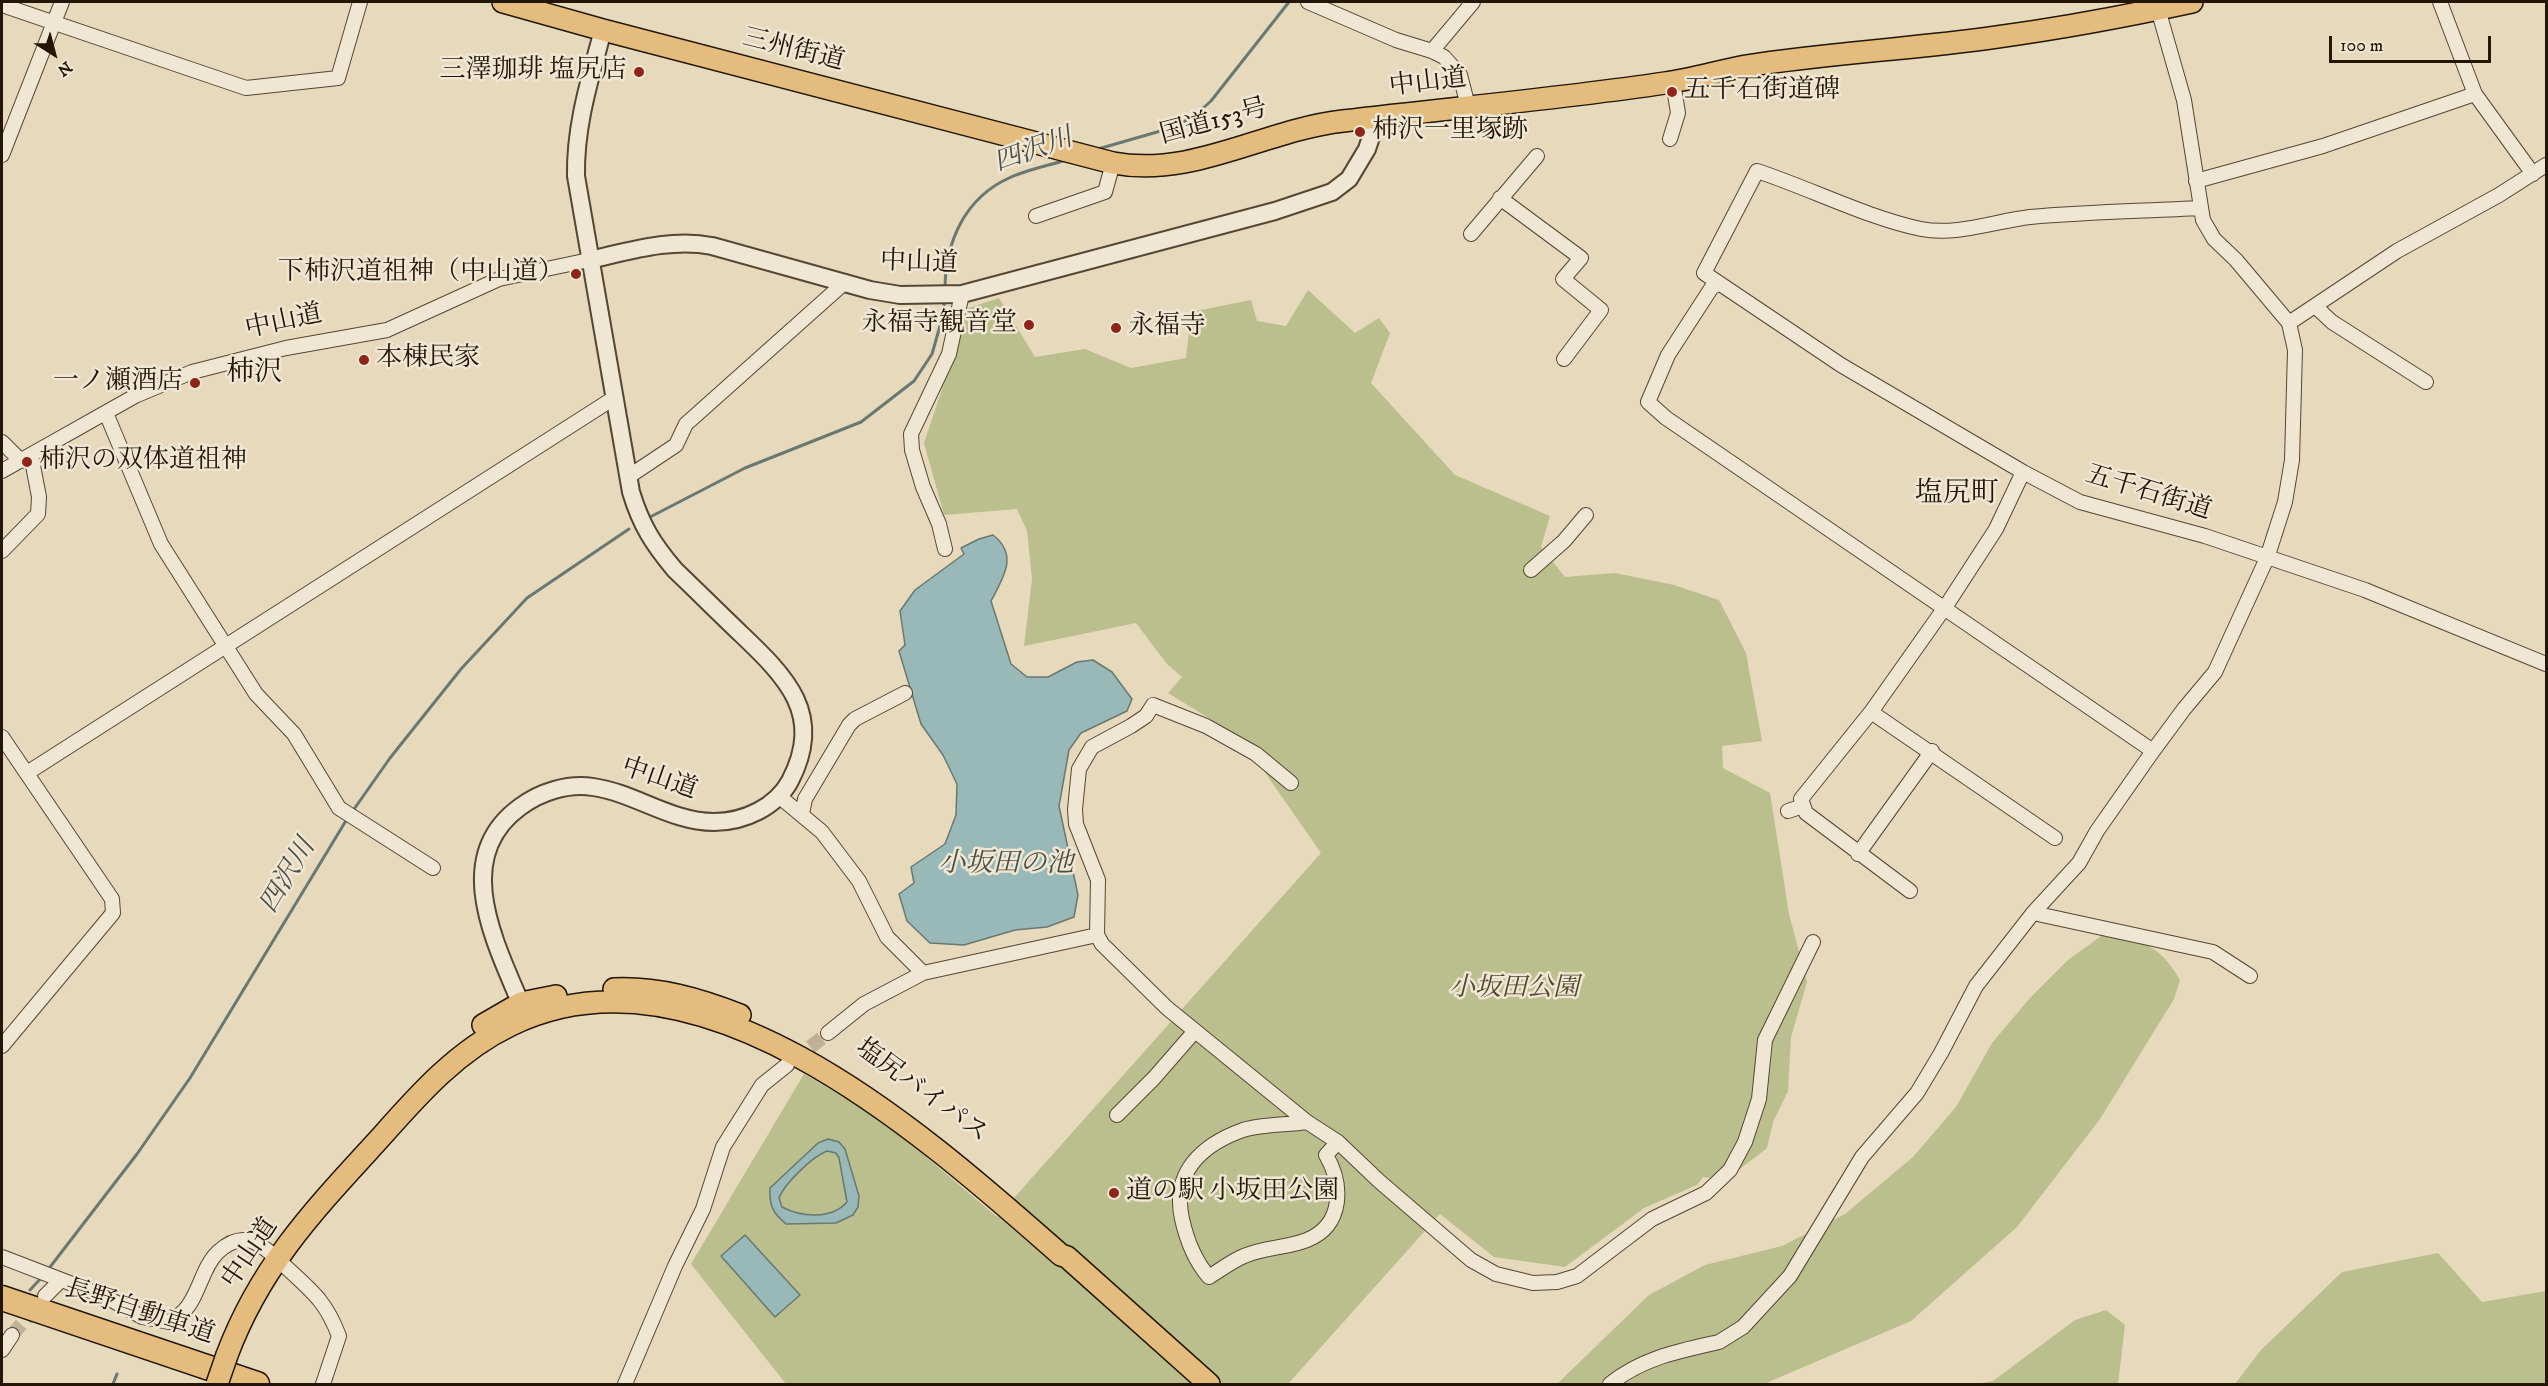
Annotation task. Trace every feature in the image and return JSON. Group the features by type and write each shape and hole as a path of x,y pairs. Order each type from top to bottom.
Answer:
{"highway":[{"name":"三州街道","path":"503,2 1070,151"},
{"name":"中山道","path":"1373,118 1468,106 1562,98 1673,82 1746,66 1996,38 2130,8 2158,9 2192,2"},
{"name":"国道153号","path":"1070,151 1136,167 1173,165 1311,126 1373,118"},
{"name":"塩尻バイパス","path":"524,1010 584,991 640,989 662,991 709,1003 739,1015 783,1034 839,1063 942,1136 1223,1384"},
{"name":"塩尻バイパス","path":"524,1010 617,1002 660,1006 721,1023 775,1045 805,1061 889,1112 945,1154 1061,1255 1076,1265 1209,1384"},
{"name":"中山道","path":"217,1384 253,1294 277,1258 443,1059 467,1037 496,1016 524,1010"},
{"name":"長野自動車道","path":"2,1298 257,1384"},
{"name":"長野自動車道","path":"7,1325 210,1384"}],"street":[{"path":"2,155 63,2"},
{"path":"2,6 246,88 339,78 360,2"},
{"path":"1308,2 1396,40 1444,57 1460,75 1468,106"},
{"path":"1432,51 1473,2"},
{"path":"2440,2 2475,94 2533,174"},
{"path":"1610,1384 1626,1371 1647,1361 1719,1342 1730,1336 1743,1327 1790,1276 1862,1157 1917,1093 1976,986 2033,913 2079,863 2097,831 2153,751 2215,672 2267,558 2285,502 2292,460 2295,350 2289,323 2236,260 2208,231 2200,208 2184,100 2158,9"},
{"path":"589,260 579,201 576,162 582,105 603,30"},
{"path":"1670,139 1678,113 1673,82"},
{"path":"2196,182 2323,146 2475,94"},
{"name":"中山道","path":"2,471 135,396 192,372 286,348 387,330 499,279 655,246 692,243 712,246 843,284 900,295 951,295 1275,211 1332,192 1349,179 1367,149 1374,128 1373,118"},
{"path":"1471,234 1537,156"},
{"path":"1036,216 1105,192 1107,161"},
{"path":"2289,323 2397,251 2499,195 2547,165"},
{"name":"五千石街道","path":"2200,208 2092,212 2027,218 1948,230 1922,229 1885,219 1757,171 1704,273 1841,365 2023,472 2085,503 2205,536 2365,590 2547,664"},
{"path":"1500,198 1581,258 1563,279 1601,310 1564,358"},
{"name":"中山道","path":"524,1010 490,926 482,891 482,874 491,841 502,824 516,810 532,798 549,791 591,786 617,792 680,817 699,822 733,821 752,815 780,797 794,773 804,742 801,709 787,681 675,570 660,552 639,519 628,477 589,260"},
{"path":"628,477 676,445 686,424 843,284"},
{"path":"1719,284 1712,287 1673,347 1647,402 1666,418 2153,751"},
{"path":"945,549 939,524 923,487 912,450 911,434 949,354 951,295"},
{"path":"2315,306 2332,322 2426,382"},
{"path":"27,773 614,398"},
{"path":"106,413 161,544 256,694 294,734 349,816 433,868"},
{"path":"2,442 26,458 39,497 38,514 2,551"},
{"path":"1910,891 1806,813 1801,799 1871,712 1943,608 1996,529 2023,472"},
{"path":"1531,570 1564,541 1586,515"},
{"path":"801,814 805,799 849,725 855,719 905,693"},
{"path":"1292,783 1251,751 1206,726 1154,705 1146,716 1092,747 1079,769 1075,809 1080,838 1098,880 1097,935 1102,944 1124,967 1195,1031 1307,1122 1338,1142 1379,1181 1472,1260 1496,1274 1533,1283 1557,1282 1577,1276 1652,1219 1706,1193 1730,1170 1744,1142 1759,1099 1765,1040 1813,942"},
{"path":"1871,712 1932,751 2055,838"},
{"path":"2,737 112,899 113,913 2,1046"},
{"path":"1858,854 1932,751"},
{"path":"780,797 822,832 859,881 887,937 923,973"},
{"path":"1788,811 1803,806"},
{"path":"2033,913 2213,952 2250,976"},
{"path":"828,1033 864,1004 923,973 1097,935"},
{"path":"1117,1115 1154,1078 1195,1031"},
{"path":"625,1384 675,1266 704,1209 723,1147 762,1085 787,1065"},
{"path":"1307,1122 1244,1130 1215,1144 1195,1158 1183,1178 1179,1202 1186,1235 1198,1265 1209,1277 1244,1256 1267,1248 1307,1240 1326,1229 1337,1210 1339,1187 1334,1168 1326,1155 1338,1142"},
{"path":"2,1257 106,1297 142,1317 169,1322 185,1310 216,1253 230,1242 241,1240 261,1244 314,1292 330,1312 339,1336 323,1384"},
{"path":"45,1296 58,1278"},
{"path":"2,1350 7,1325"}],"green space":[{"name":"小坂田公園","path":"1308,290 1355,333 1379,318 1390,333 1371,383 1455,475 1550,516 1541,547 1565,577 1615,573 1674,585 1719,600 1746,653 1762,741 1722,746 1723,768 1770,793 1789,914 1807,982 1791,1037 1788,1091 1773,1122 1767,1148 1736,1172 1711,1178 1703,1177 1697,1185 1644,1208 1565,1267 1494,1257 1440,1214 1288,1384 786,1384 691,1264 804,1074 857,1105 917,1149 997,1217 1321,853 1241,738 1168,693 1182,677 1167,664 1136,623 1024,646 1032,579 1027,531 1017,509 944,515 924,443 969,308 999,298 1035,357 1085,349 1131,368 1186,358 1191,312 1251,300 1257,321 1286,326"},
{"path":"2108,931 2150,947 2165,959 2180,980 2174,999 2100,1119 2017,1227 1911,1321 1764,1384 1557,1384 1649,1295 1705,1265 1782,1246 1845,1214 1913,1157 1956,1107 1992,1043 2030,998 2068,960"},
{"path":"2438,1253 2482,1302 2546,1291 2546,1384 2235,1384 2260,1351 2342,1272"},
{"path":"2106,1310 2125,1325 2118,1384 1976,1384 1993,1381 2075,1320"}],"water":[{"name":"小坂田の池","path":"993,535 1001,543 1007,559 1004,575 991,601 1011,664 1027,677 1048,677 1077,662 1093,660 1112,672 1132,699 1127,711 1081,733 1069,750 1059,806 1078,895 1074,917 1047,927 1015,930 964,945 930,943 907,921 899,894 914,883 911,867 945,844 956,815 957,784 943,755 921,724 899,651 905,645 900,611 915,590 964,554 961,548"},
{"path":"828,1139 839,1142 845,1149 859,1196 858,1207 853,1215 836,1223 786,1224 773,1209 770,1188 818,1143","holes":["827,1151 836,1153 839,1158 847,1202 833,1212 816,1215 798,1213 782,1207 779,1198 800,1171 821,1154"]},
{"path":"745,1235 800,1295 775,1317 721,1256"}],"waterway":[{"name":"四沢川","path":"1098,149 1171,128 1193,117 1211,101 1289,2"},
{"name":"四沢川","path":"945,287 949,253 954,238 970,209 981,197 1009,178 1066,160"},
{"name":"四沢川","path":"652,516 745,468 861,422 914,381 932,354 944,312 944,300"},
{"name":"四沢川","path":"352,812 390,758 461,669 527,598 629,529"},
{"name":"四沢川","path":"47,1271 137,1154 190,1078 347,819"},
{"name":"四沢川","path":"30,1290 43,1276"},
{"path":"113,1384 117,1374"}],"tunnel":[{"path":"794,1060 828,1033"},
{"path":"12,1335 38,1305"}],"place":[{"name":"三澤珈琲 塩尻店","path":"639,72"},
{"name":"五千石街道碑","path":"1672,92"},
{"name":"柿沢一里塚跡","path":"1360,132"},
{"name":"下柿沢道祖神（中山道）","path":"576,274"},
{"name":"永福寺観音堂","path":"1029,325"},
{"name":"永福寺","path":"1116,328"},
{"name":"本棟民家","path":"364,360"},
{"name":"一ノ瀬酒店","path":"195,383"},
{"name":"柿沢の双体道祖神","path":"27,462"},
{"name":"道の駅 小坂田公園","path":"1114,1193"}],"district":[{"name":"柿沢","path":"254,374"},
{"name":"塩尻町","path":"1957,495"}]}
